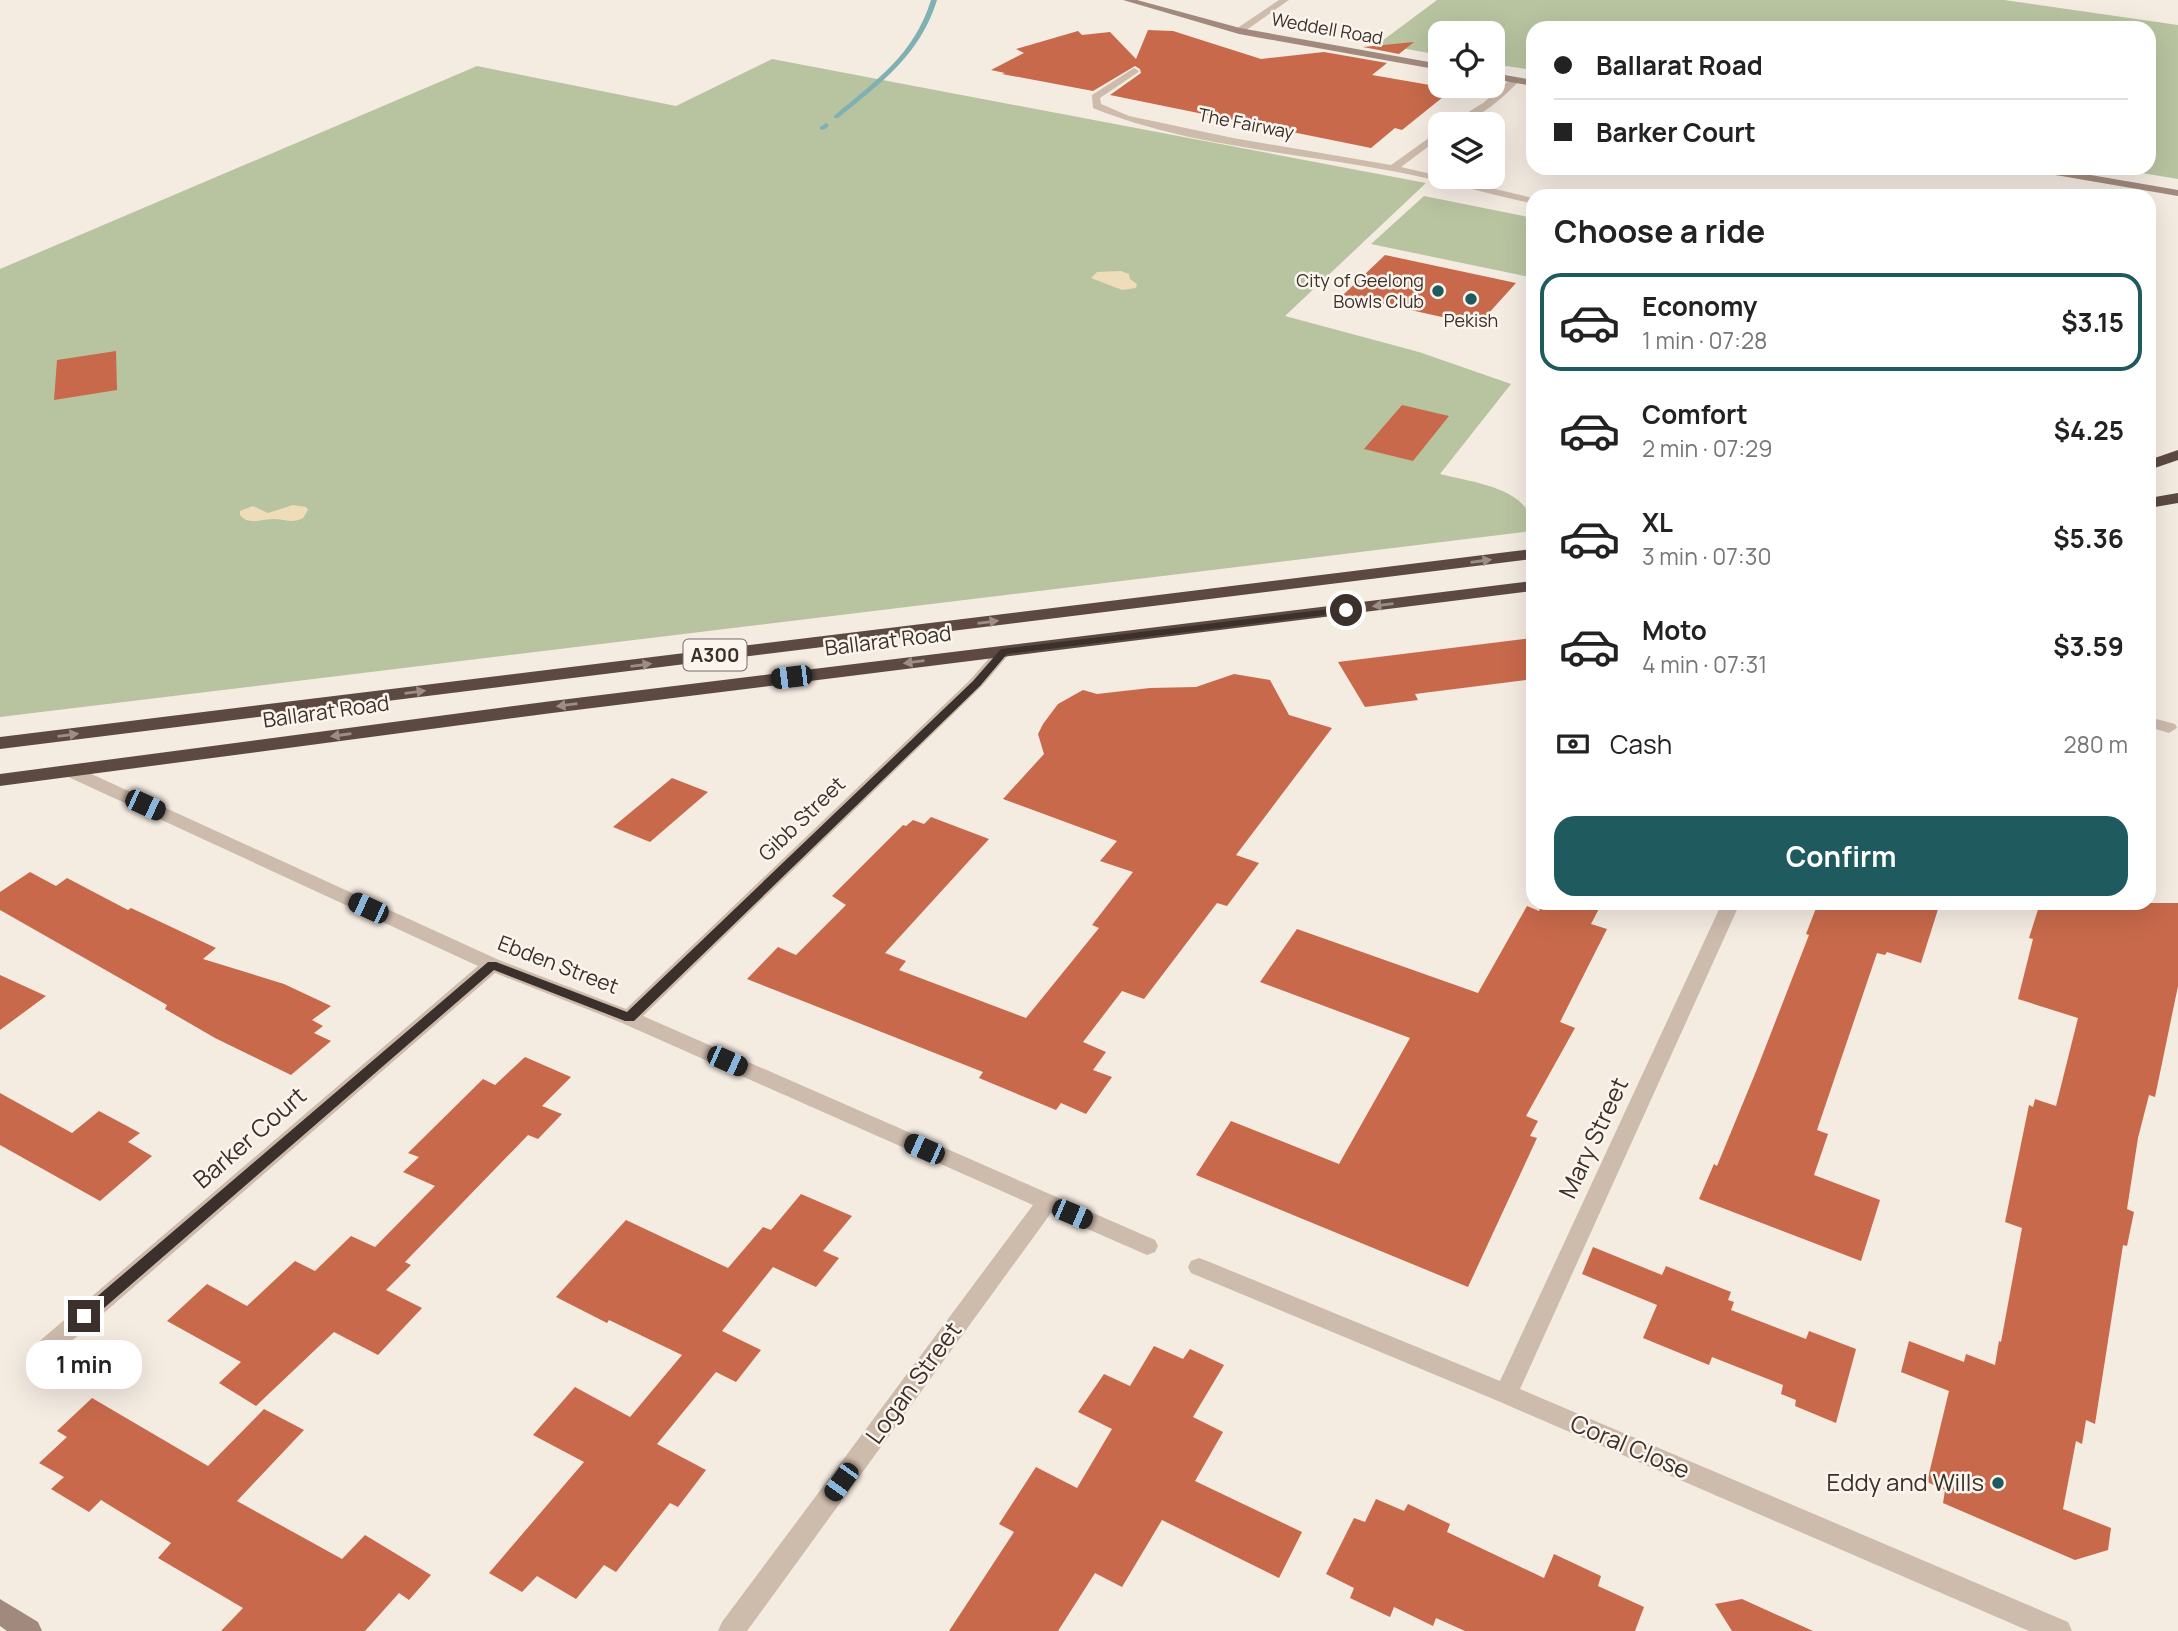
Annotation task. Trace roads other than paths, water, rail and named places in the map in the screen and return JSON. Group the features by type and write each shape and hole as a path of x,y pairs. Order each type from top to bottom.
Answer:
{"highway":[{"path":"2156,462 2178,455"},
{"path":"2156,502 2178,498"},
{"name":"Ballarat Road","path":"0,743 1526,555"},
{"name":"Ballarat Road","path":"0,780 552,707 1526,587"}],"street":[{"name":"Weddell Road","path":"1127,0 1239,31 1428,65"},
{"path":"1239,31 1285,0"},
{"name":"The Fairway","path":"1134,71 1095,97 1096,106 1126,118 1233,141 1393,168 1526,199"},
{"path":"1505,78 1526,82"},
{"path":"1474,112 1515,80"},
{"path":"1393,168 1428,142"},
{"path":"2073,175 2155,189"},
{"path":"2156,189 2178,193"},
{"name":"Gibb Street","path":"629,1017 976,684 1004,651"},
{"path":"2156,724 2169,728"},
{"name":"Ebden Street","path":"70,771 492,965 629,1017 1147,1246"},
{"name":"Mary Street","path":"1506,1394 1728,910"},
{"name":"Barker Court","path":"43,1352 492,965"},
{"name":"Logan Street","path":"731,1631 1047,1203"},
{"name":"Coral Close","path":"1199,1267 1506,1394 2059,1631"},
{"path":"0,1611 29,1631"}],"waterway":[{"path":"836,117 896,66 908,52 920,36 934,0"},
{"path":"822,128 826,125"}],"place":[{"name":"City of Geelong Bowls Club","path":"1438,291"},
{"name":"Pekish","path":"1471,299"},
{"name":"Eddy and Wills","path":"1998,1483"}]}
